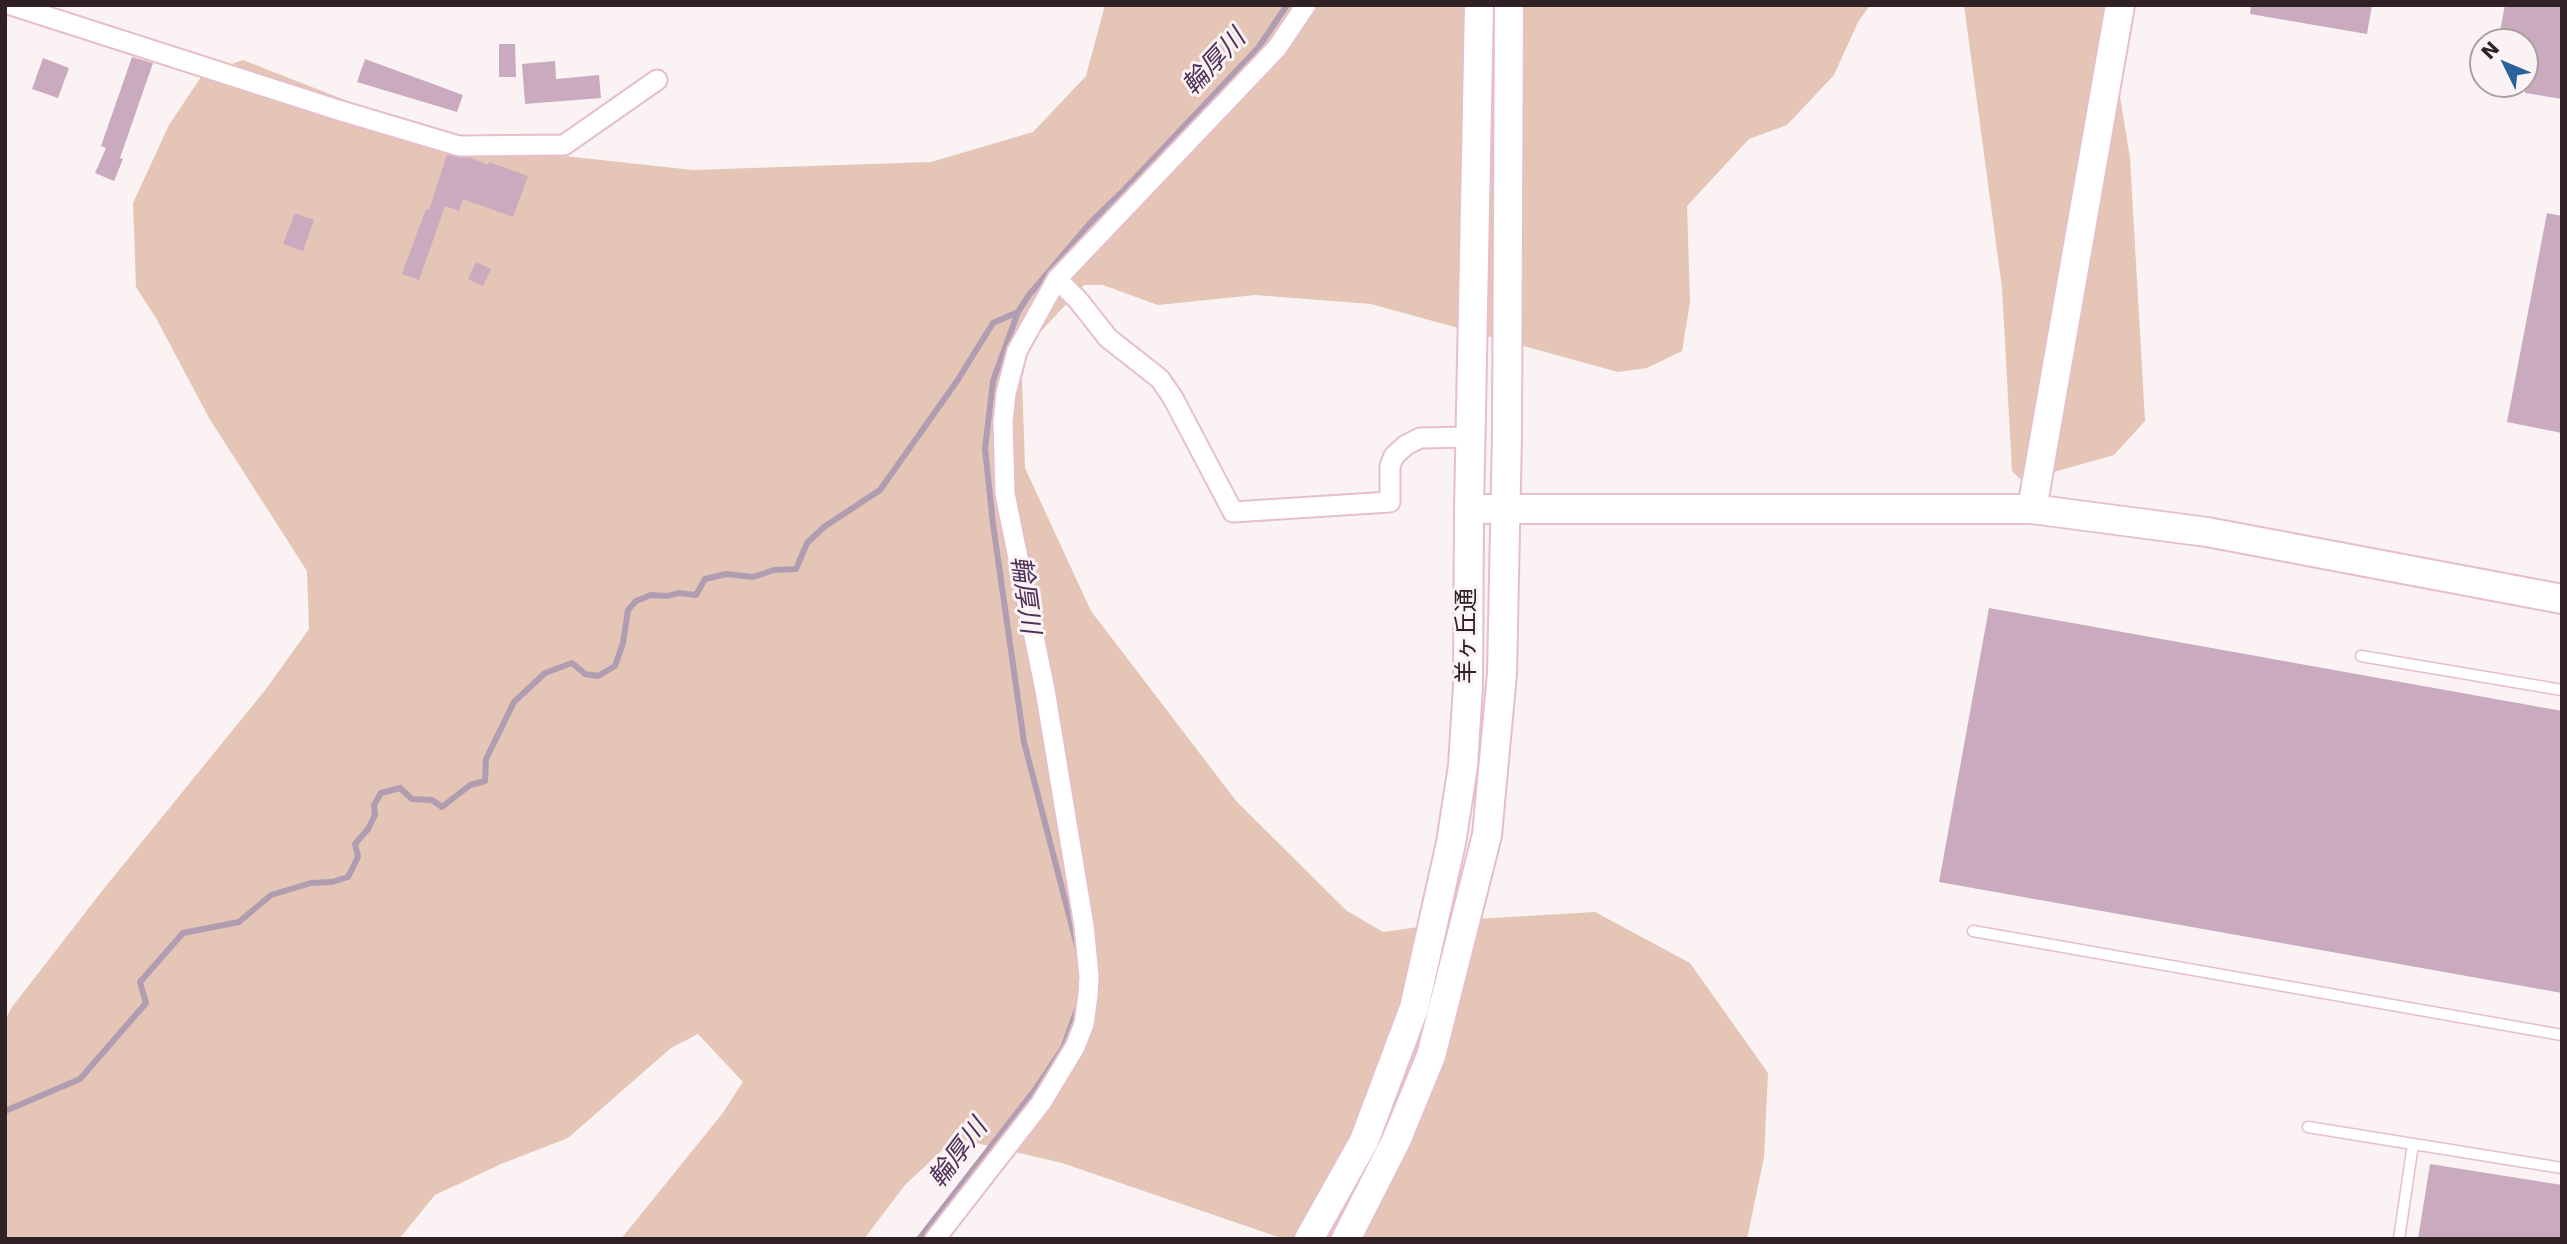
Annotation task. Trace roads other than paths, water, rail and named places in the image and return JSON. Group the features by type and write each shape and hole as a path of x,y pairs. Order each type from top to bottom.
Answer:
{"main road":[{"name":"羊ヶ丘通","path":"1309,1239 1364,1140 1414,1008 1451,842 1463,766 1468,686 1479,5"},
{"name":"羊ヶ丘通","path":"1346,1239 1396,1141 1431,1056 1487,835 1502,674 1510,5"},
{"path":"2032,509 2120,5"},
{"path":"1469,510 2032,509 2207,532 2562,599"}],"street":[{"path":"11,5 458,146 564,145 657,79"},
{"path":"935,1239 1041,1103 1075,1047 1084,1024 1088,995 1084,926 1045,690 1005,494 1003,422 1006,393 1017,351 1057,279 1277,48 1306,5"},
{"path":"1057,279 1078,300 1108,338 1160,379 1173,398 1233,512 1390,502 1390,466 1394,456 1406,445 1419,438 1470,437"}],"lane":[{"path":"2361,656 2562,690"},
{"path":"1973,931 2562,1035"},
{"path":"2308,1127 2562,1168"},
{"path":"2399,1239 2413,1144"}],"waterway":[{"name":"輪厚川","path":"1078,950 1024,742 985,449 993,381 1018,312 1029,295 1091,222 1258,48 1287,5"},
{"path":"5,1111 80,1079 146,1003 140,982 183,933 239,922 271,895 311,883 332,882 348,877 358,857 355,844 368,829 375,815 374,805 381,793 400,788 412,799 432,800 442,807 470,785 485,781 486,759 514,702 545,673 572,663 585,674 598,676 615,666 623,643 628,610 636,601 651,595 696,595 705,579 726,574 753,577 774,570 796,569 807,543 824,527 880,490 957,381 993,323 1018,312"},
{"name":"輪厚川","path":"919,1239 1037,1087 1063,1048 1077,1009"}]}
